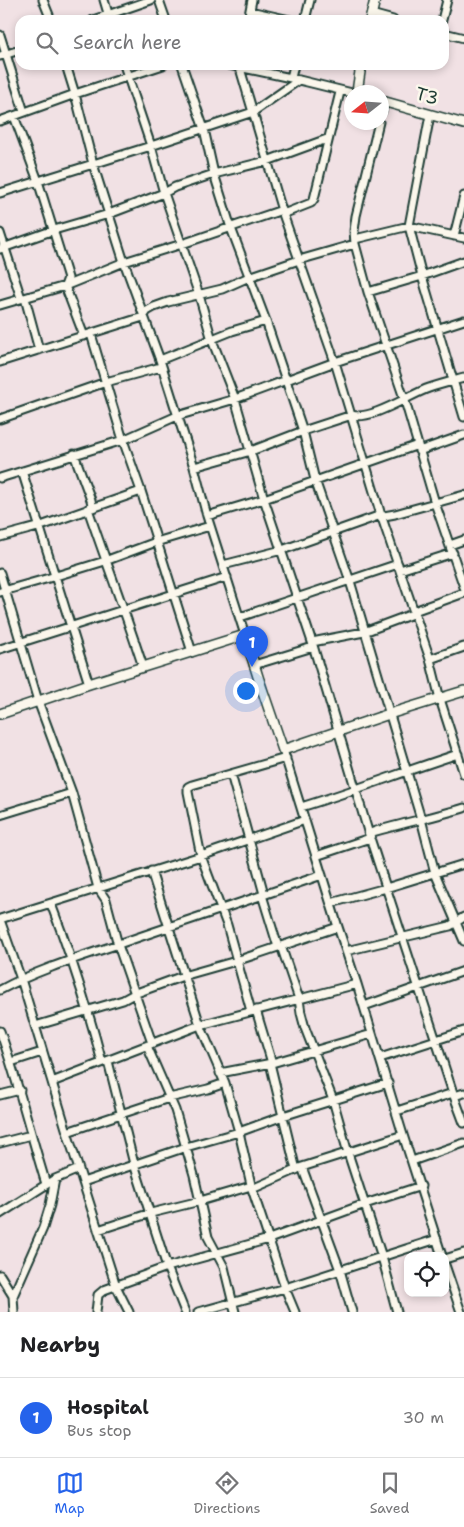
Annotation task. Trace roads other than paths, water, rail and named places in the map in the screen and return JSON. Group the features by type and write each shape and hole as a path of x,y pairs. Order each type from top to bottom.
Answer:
{"street":[{"path":"43,0 49,15"},
{"path":"104,0 108,15"},
{"path":"114,15 152,0"},
{"path":"158,0 164,15"},
{"path":"249,15 252,0"},
{"path":"306,15 310,0"},
{"path":"371,15 375,0"},
{"path":"443,15 447,0"},
{"path":"250,10 270,15"},
{"path":"449,34 464,38"},
{"path":"0,35 3,55 24,112"},
{"path":"3,55 15,51"},
{"path":"68,70 93,164 124,262 161,363 194,467 210,526 254,665 285,754 441,1252"},
{"path":"126,70 212,340 235,399 370,838 464,1123"},
{"path":"0,121 148,70"},
{"path":"184,70 204,129 214,174 231,228 266,321 303,432 315,480 350,581 422,819 436,873 464,941"},
{"path":"240,70 283,212 335,362 365,464 430,659 440,699 461,757 464,774"},
{"path":"256,70 344,92"},
{"path":"291,78 293,70"},
{"path":"358,85 360,70"},
{"path":"0,193 253,112 299,80"},
{"path":"0,305 66,286 124,262 311,203 314,199 327,139 340,92"},
{"name":"T3","path":"389,103 464,124"},
{"path":"430,114 409,226 464,417"},
{"path":"14,116 54,230 68,280 66,286 106,382 192,652"},
{"path":"377,130 356,216 355,242 368,292 405,401 435,503 464,586"},
{"path":"2,248 54,230 110,214 164,193 174,187 214,174 267,161 327,139"},
{"path":"454,236 464,196"},
{"path":"0,362 143,317 147,311 154,307 222,289 249,277 299,260 409,226 464,238"},
{"path":"0,233 2,248 23,298 39,350"},
{"path":"368,292 464,261"},
{"path":"0,478 123,440 177,416 235,399 335,362 464,320"},
{"path":"0,419 161,363 232,331 266,321"},
{"path":"194,467 251,451 352,415 363,416 405,401 428,388 464,378"},
{"path":"207,516 365,464 464,435"},
{"path":"74,454 91,500 92,505 88,509"},
{"path":"22,471 41,526 89,684"},
{"path":"0,537 41,526 141,491"},
{"path":"223,565 282,550 382,514 384,516 395,514 464,495"},
{"path":"88,509 143,666"},
{"path":"3,591 105,561 156,542 210,526"},
{"path":"450,545 464,540"},
{"path":"240,617 350,581 452,553"},
{"path":"0,573 3,591 21,642 38,701 72,793 98,888 106,900 149,1045 186,1147 208,1238 224,1267 235,1312"},
{"path":"0,649 227,578"},
{"path":"254,665 312,645 364,632 464,593"},
{"path":"0,714 143,666 245,635"},
{"path":"430,659 464,647"},
{"path":"352,1312 340,1270 299,1168 283,1116 271,1063 236,961 227,926 219,909 201,856 188,787 231,774 389,714 464,691"},
{"path":"301,807 356,790 406,771 461,757"},
{"path":"231,774 263,894 299,998 305,1028 333,1100 382,1257 397,1312"},
{"path":"0,815 72,793"},
{"path":"316,856 370,838 373,832 464,808"},
{"path":"128,1312 116,1286 42,1052 21,979 0,919 201,856 305,820"},
{"path":"331,903 464,864"},
{"path":"152,871 183,976 200,1025 225,1083 252,1188 285,1288 295,1312"},
{"path":"0,990 21,979 73,960 322,875"},
{"path":"51,904 73,960 122,1114 134,1164 151,1212 167,1267 185,1312"},
{"path":"346,951 456,924 459,919 464,917"},
{"path":"35,1026 123,1000 183,976 236,961 338,927"},
{"path":"364,1006 464,971"},
{"path":"52,1082 200,1025 358,984"},
{"path":"0,1031 20,1090 46,1184"},
{"path":"380,1058 464,1031"},
{"path":"220,1073 271,1063 372,1034"},
{"path":"11,1062 42,1052"},
{"path":"67,1132 169,1098 225,1083"},
{"path":"83,1182 388,1083"},
{"path":"0,1095 20,1090"},
{"path":"397,1111 464,1093"},
{"path":"0,1143 31,1135"},
{"path":"98,1230 151,1212 252,1188 299,1168 403,1135"},
{"path":"412,1161 464,1144"},
{"path":"0,1214 46,1184 79,1169"},
{"path":"12,1296 43,1228 55,1179"},
{"path":"96,1312 98,1295 104,1290 167,1267 269,1239 421,1186"},
{"path":"198,1312 285,1288 437,1239"},
{"path":"449,1258 464,1253"},
{"path":"0,1275 12,1296 14,1312"},
{"path":"449,1277 461,1312"}],"place":[{"name":"Hospital","path":"252,667"}]}
